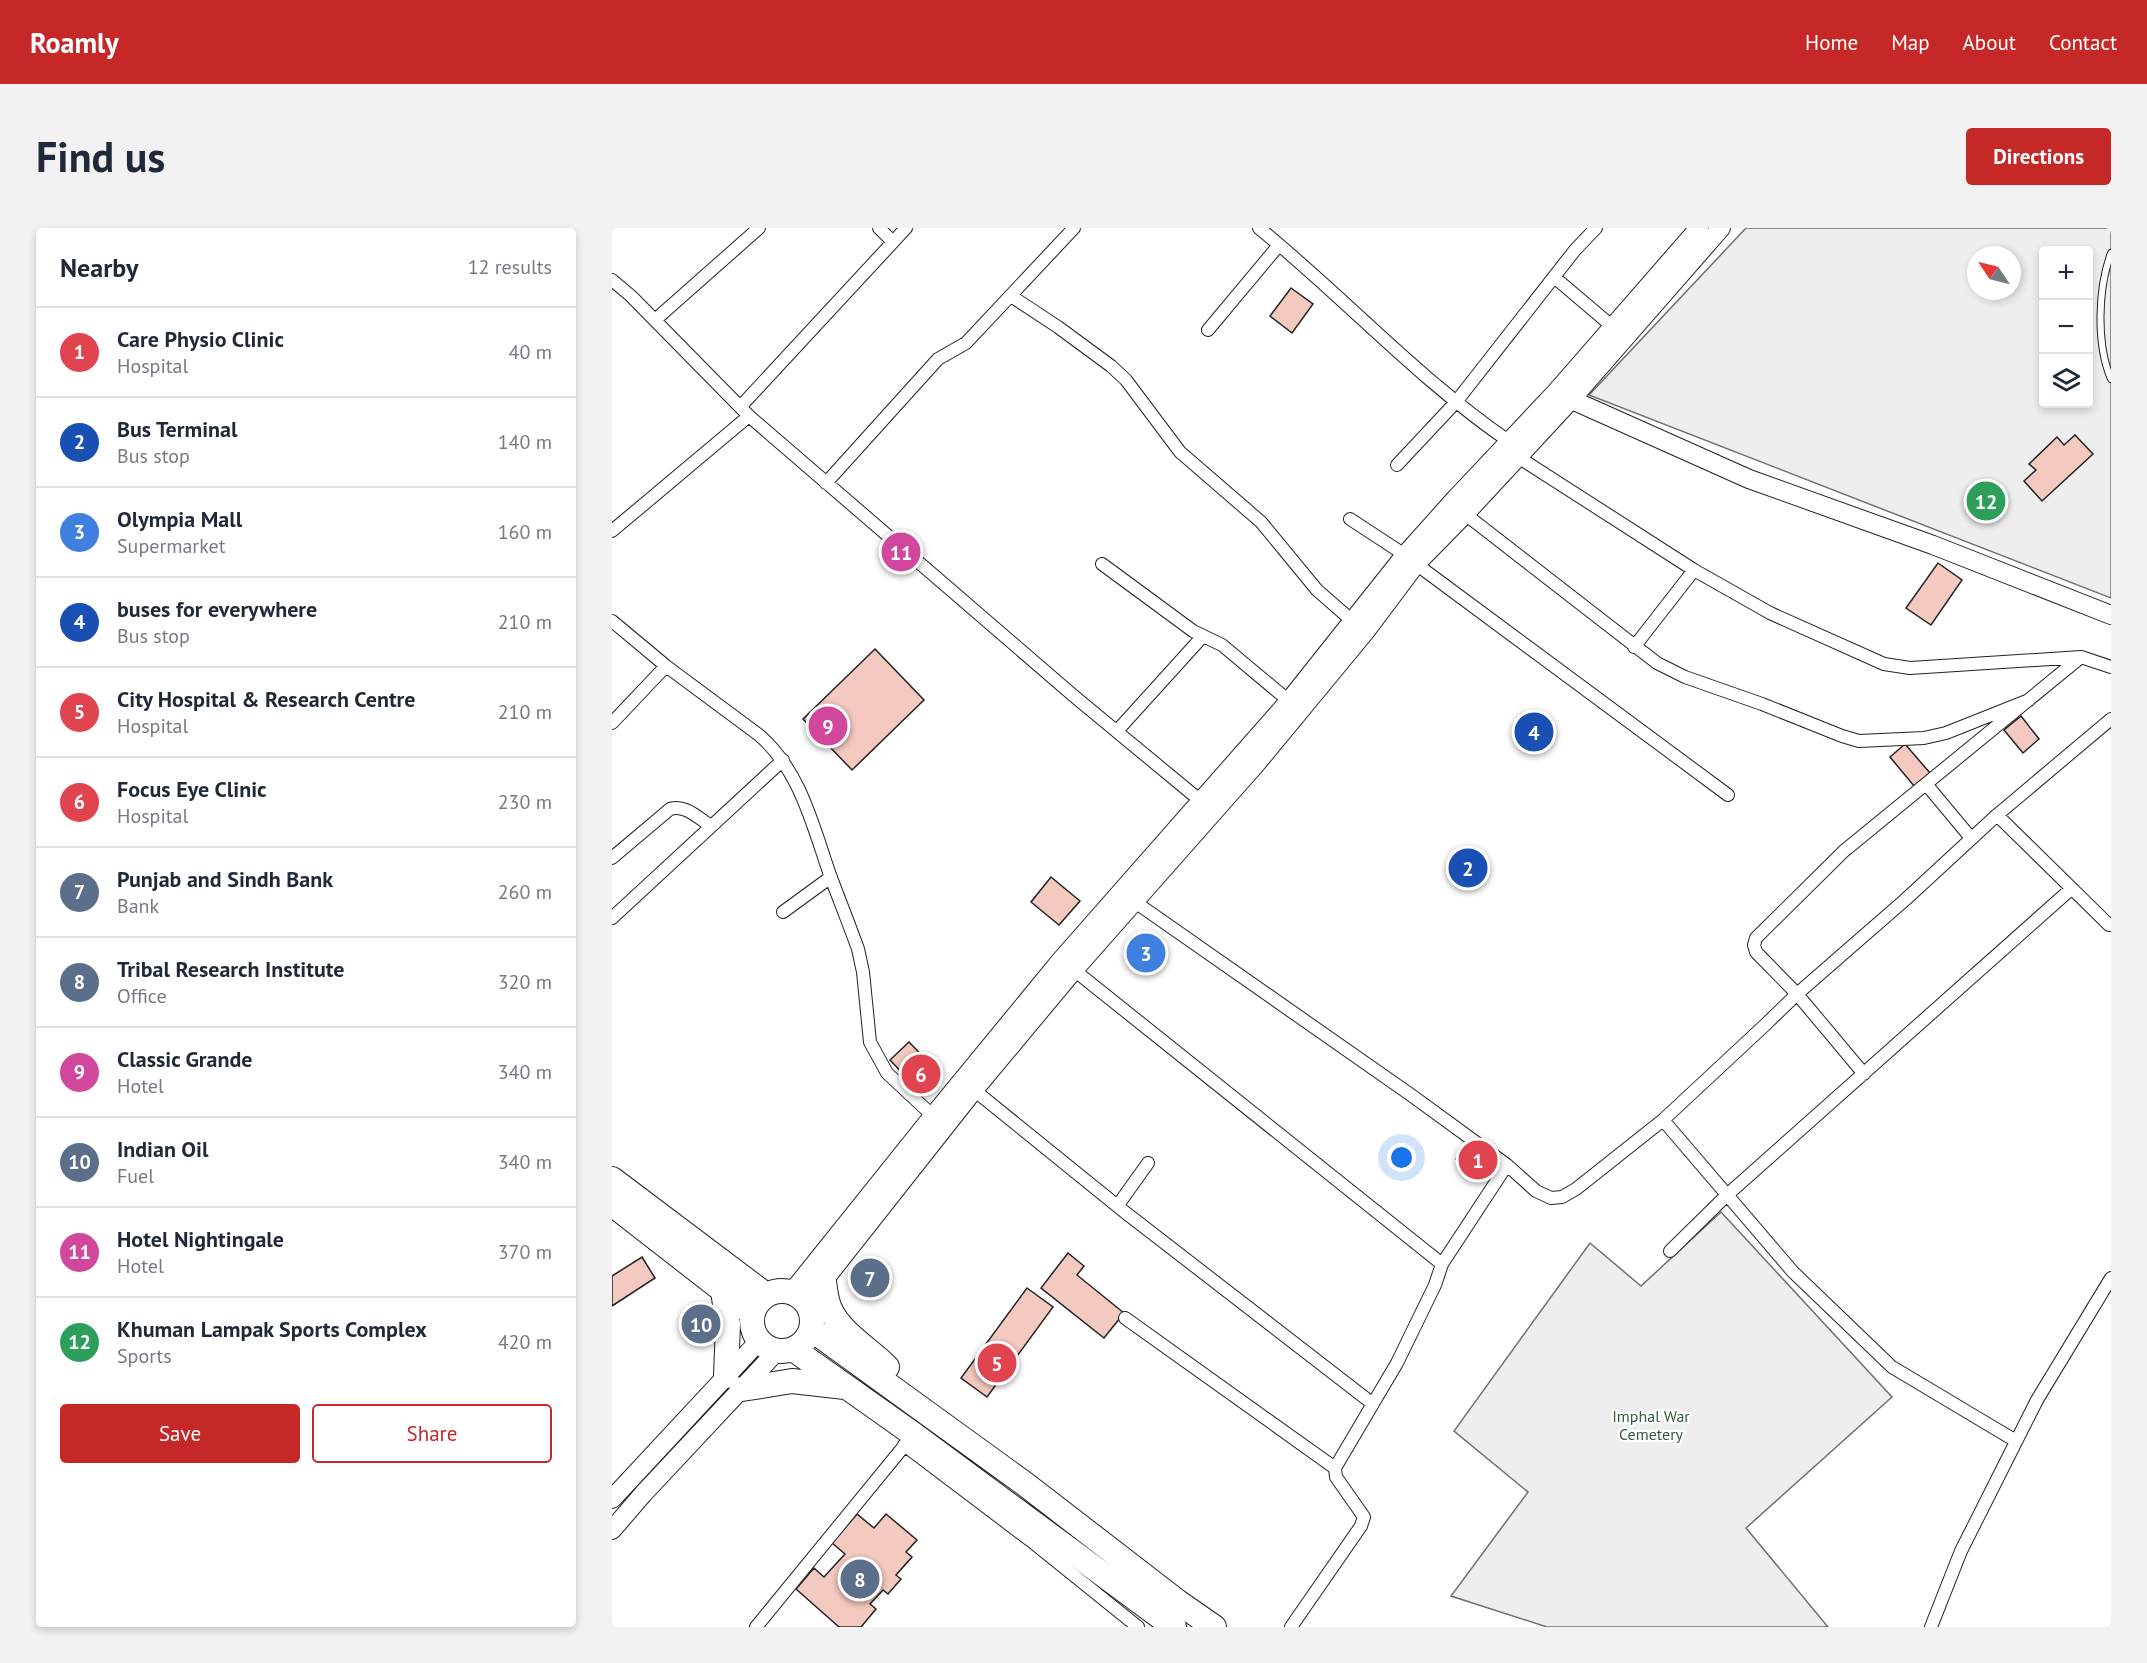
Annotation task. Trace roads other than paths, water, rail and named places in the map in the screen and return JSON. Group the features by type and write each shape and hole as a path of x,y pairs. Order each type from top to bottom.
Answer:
{"highway":[{"path":"612,1179 759,1304"},
{"path":"613,1207 723,1290 759,1304"},
{"path":"824,1281 831,1312 840,1324 898,1377 927,1412"},
{"path":"723,1290 734,1383 792,1382 848,1388"},
{"path":"776,1347 807,1337 811,1329 810,1311 799,1297 783,1290 759,1304 751,1323 753,1333 776,1347 848,1388 909,1440 1174,1627"},
{"path":"811,1329 927,1412 1214,1627"}],"main road":[{"path":"1563,396 1613,327 1699,228"},
{"path":"1411,560 1465,514 1514,450 1721,228"},
{"path":"1563,396 1749,479 1933,544 2111,615"},
{"path":"799,1297 933,1116 1061,960 1256,764 1456,498 1514,450"},
{"path":"799,1297 824,1281 974,1090 1074,970 1135,902 1202,802 1289,701 1359,627"},
{"path":"612,1499 734,1383 776,1347"},
{"path":"612,1530 734,1383"}],"street":[{"path":"655,320 759,228"},
{"path":"879,228 893,242"},
{"path":"612,531 745,411 906,228"},
{"path":"826,483 938,359 966,343 1074,228"},
{"path":"1259,228 1456,402 1514,450 1694,570 1770,612 1884,664 1910,668 2081,657 2111,667"},
{"path":"1397,465 1456,402 1554,277 1596,228"},
{"path":"1208,330 1279,245"},
{"path":"1554,277 1613,327"},
{"path":"612,280 745,411 826,483 1202,802"},
{"path":"1011,296 1112,366 1126,380 1180,452 1261,522 1317,590 1359,627"},
{"path":"1465,514 1657,663 1685,677 1762,704 1842,736 1859,741 1924,738 1946,733 2029,700"},
{"path":"1350,519 1411,560 1728,795"},
{"path":"1102,564 1180,623 1222,645 1289,701"},
{"path":"1634,647 1694,570"},
{"path":"613,623 666,666 759,735 783,760 805,804 858,949 863,972 870,1042 886,1073 933,1116"},
{"path":"1117,731 1203,636"},
{"path":"1864,1074 1797,994 1756,952 1754,945 1756,938 1844,851 2081,657"},
{"path":"612,723 666,666"},
{"path":"1135,902 1401,1088 1507,1165 1536,1191 1551,1198 1562,1197 1576,1189 1663,1120 1797,994 1906,899 1971,838 2111,719"},
{"path":"612,918 783,760"},
{"path":"1926,784 1971,838"},
{"path":"612,858 670,809 677,806 684,808 711,826"},
{"path":"1997,815 2109,925"},
{"path":"783,912 831,878"},
{"path":"1670,1251 1727,1195 2071,889"},
{"path":"1074,970 1442,1264"},
{"path":"974,1090 1373,1404"},
{"path":"1663,1120 1793,1272 1892,1366 2016,1441"},
{"path":"1118,1205 1148,1163"},
{"path":"1291,1627 1361,1526 1364,1517 1336,1477 1335,1468 1397,1363 1435,1285 1442,1264 1507,1165"},
{"path":"1931,1627 1961,1551 2037,1400 2111,1278"},
{"path":"1125,1318 1335,1468"},
{"path":"756,1627 909,1440 1138,1627"}],"lane":[{"path":"2111,253 2102,289 2100,314 2111,380"}],"place":[{"name":"Khuman Lampak Sports Complex","path":"1986,501"},
{"name":"Hotel Nightingale","path":"901,552"},
{"name":"Classic Grande","path":"828,726"},
{"name":"buses for everywhere","path":"1534,732"},
{"name":"Bus Terminal","path":"1468,868"},
{"name":"Olympia Mall","path":"1146,953"},
{"name":"Focus Eye Clinic","path":"921,1074"},
{"name":"Care Physio Clinic","path":"1478,1160"},
{"name":"Punjab and Sindh Bank","path":"870,1278"},
{"name":"Indian Oil","path":"701,1324"},
{"name":"City Hospital & Research Centre","path":"997,1363"},
{"name":"Tribal Research Institute","path":"860,1579"}],"park label":[{"name":"Imphal War Cemetery","path":"1651,1425"}]}
